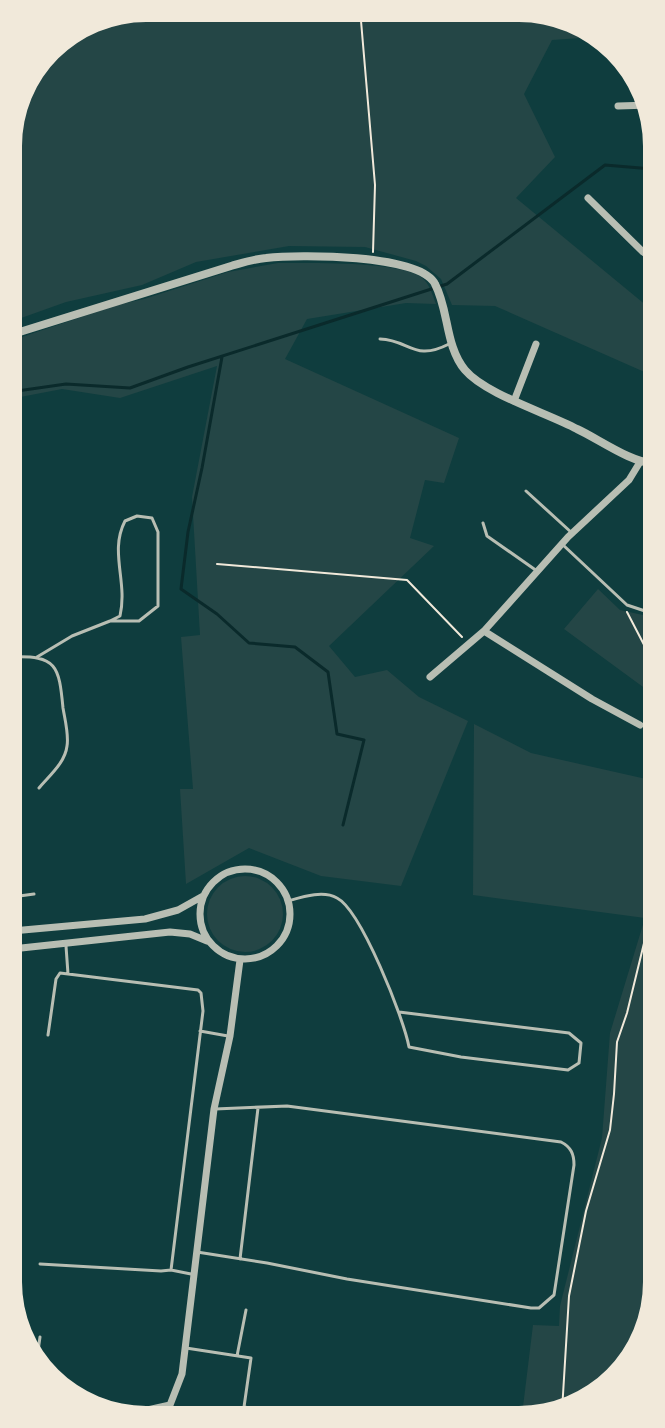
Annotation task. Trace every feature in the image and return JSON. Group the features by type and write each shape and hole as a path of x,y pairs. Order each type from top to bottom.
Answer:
{"street":[{"path":"618,106 636,105"},
{"path":"588,198 643,252"},
{"path":"22,331 251,260 305,256 373,259 415,268 434,280 459,362 476,380 643,462"},
{"path":"514,401 536,344"},
{"path":"430,677 484,631 572,533 629,480 640,462"},
{"path":"484,631 592,699 640,725"},
{"path":"241,868 265,873 275,880 288,901 289,926 284,938 265,955 240,960 228,957 218,951 202,932 199,908 203,896 209,885 229,871 241,868"},
{"path":"22,929 145,919 178,910 203,896"},
{"path":"22,948 170,932 190,934 209,942"},
{"path":"166,1406 170,1405 182,1374 214,1109 230,1036 240,960"}],"lane":[{"path":"380,339 426,351 452,342"},
{"path":"526,491 572,533"},
{"path":"37,657 72,636 120,616 124,601 118,535 125,521 137,516 152,518 158,532 158,606 139,621 110,621"},
{"path":"483,523 487,536 537,571"},
{"path":"562,544 627,605 643,610"},
{"path":"22,657 37,657 53,666 60,678 67,747 62,762 39,788"},
{"path":"22,896 34,894"},
{"path":"288,901 314,894 337,897 352,913 399,1012 409,1047 461,1057 568,1070 579,1063 581,1043 569,1033 399,1012"},
{"path":"66,943 68,974"},
{"path":"48,1035 56,979 60,973 198,990 201,993 203,1011 171,1270"},
{"path":"200,1031 230,1036"},
{"path":"197,1252 347,1279 539,1308 554,1295 574,1165 571,1149 561,1142 287,1106 214,1109"},
{"path":"240,1259 258,1107"},
{"path":"40,1264 171,1270 194,1274"},
{"path":"237,1356 246,1310"},
{"path":"39,1344 40,1337"},
{"path":"186,1348 251,1358 244,1406"}],"path":[{"path":"361,22 375,185 373,259"},
{"path":"217,564 407,580 469,644"},
{"path":"627,605 626,611 643,643"},
{"path":"563,1398 569,1296 586,1211 610,1130 617,1042 643,947"}],"shaded area":[{"path":"146,22 543,24 579,38 552,40 524,94 555,157 516,198 643,303 643,371 495,306 452,305 441,279 426,266 365,247 289,246 196,262 142,285 66,302 22,318 22,138 26,114 35,91 64,53 84,39 106,29"},
{"path":"278,263 394,268 421,277 436,304 406,303 307,319 285,359 459,438 444,483 425,480 410,538 434,546 329,646 355,677 387,670 419,697 468,721 401,886 321,876 249,848 186,884 180,789 193,789 181,637 200,635 192,497 217,366 120,398 62,389 22,397 22,337 228,272"},
{"path":"598,589 620,610 643,615 643,687 564,629"},
{"path":"474,724 531,753 643,778 643,918 473,895"},
{"path":"245,876 259,879 272,887 280,900 283,914 280,928 272,941 259,949 245,952 231,949 218,941 210,928 207,914 210,900 218,887 231,879"},
{"path":"643,925 643,1290 639,1314 622,1351 594,1380 566,1397 523,1406 533,1325 559,1326 560,1306 602,1138 610,1033"}],"waterway":[{"path":"22,390 66,384 130,388 447,284 605,165 643,168"},
{"path":"222,357 188,532 181,589 217,614 249,643 295,647 328,672 337,734 364,740 343,825"}]}
